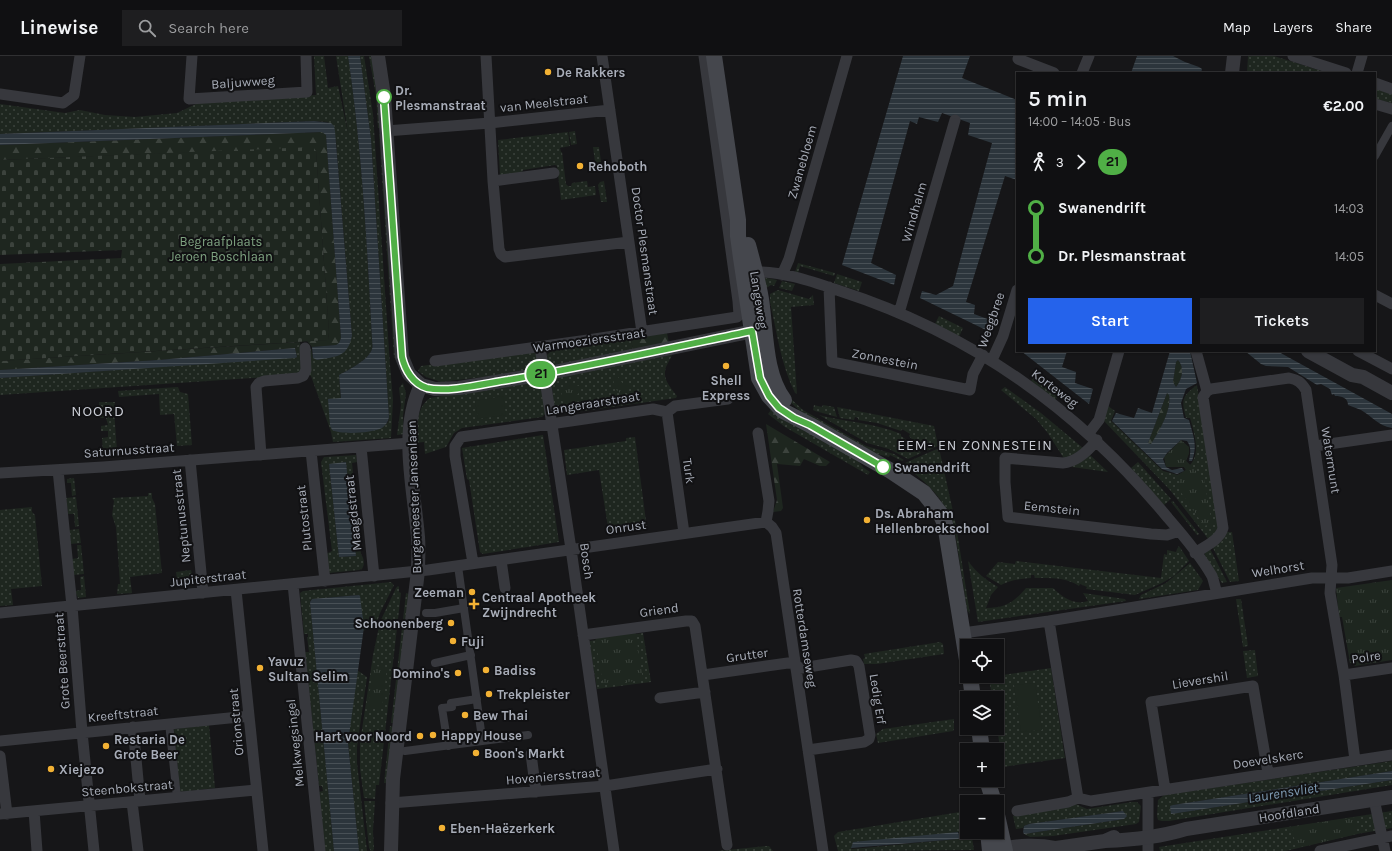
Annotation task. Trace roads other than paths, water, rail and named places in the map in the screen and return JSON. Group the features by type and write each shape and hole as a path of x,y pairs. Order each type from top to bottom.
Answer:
{"main road":[{"name":"Langeweg","path":"714,56 738,220 738,236 749,272 758,330 760,378 764,388 783,411 914,485 924,493 936,507 945,524 947,533 963,633"},
{"path":"963,633 964,639"},
{"path":"993,839 1000,850"},
{"path":"999,839 1000,850"}],"street":[{"path":"0,94 64,103 74,95 80,56"},
{"name":"Baljuwweg","path":"192,56 190,99 307,92 306,56"},
{"path":"378,56 384,96 402,357 409,374 421,386"},
{"path":"486,56 493,181 499,249 501,254 505,257 629,242"},
{"name":"Doctor Plesmanstraat","path":"602,56 642,332"},
{"name":"Langeweg","path":"704,56 740,312"},
{"name":"Zwanebloem","path":"782,274 789,259 847,56"},
{"path":"1019,56 1018,59 1051,72"},
{"path":"1082,72 1089,56"},
{"path":"1223,72 1225,56"},
{"path":"1232,72 1234,56"},
{"path":"1293,56 1343,72"},
{"path":"1357,72 1362,56"},
{"path":"1376,83 1392,89"},
{"path":"1376,104 1392,109"},
{"name":"van Meelstraat","path":"386,131 490,123 610,110"},
{"name":"Windhalm","path":"899,312 955,120"},
{"path":"1376,154 1392,126"},
{"path":"493,181 554,173"},
{"name":"Korteweg","path":"749,272 763,271 782,274 829,287 899,312 987,357 1036,390 1093,437 1141,486 1196,553 1212,577 1217,593"},
{"name":"Zonnestein","path":"829,287 832,362 970,390 973,374 987,357"},
{"name":"Weegbree","path":"987,357 1003,336 1016,293"},
{"path":"1376,296 1392,304"},
{"name":"Warmoeziersstraat","path":"435,361 540,347 736,317 740,312"},
{"name":"Warmoeziersstraat","path":"421,386 435,389 459,388 544,374 758,330"},
{"name":"Bosch","path":"540,347 571,549 614,851"},
{"path":"261,454 256,387 259,383 264,381 298,378 304,376 306,370 305,348"},
{"path":"1093,437 1119,352"},
{"path":"1196,352 1207,391 1203,397 1223,528 1219,537 1196,553"},
{"path":"1310,352 1352,374 1363,377"},
{"path":"1325,352 1355,370 1363,377 1392,393"},
{"path":"1360,352 1392,369"},
{"name":"Watermunt","path":"1207,391 1211,389 1289,378 1299,381 1306,390 1332,565 1331,578"},
{"name":"Burgemeester Jansenlaan","path":"391,851 391,803 399,718 418,571 418,539 409,429 413,407 421,386"},
{"name":"Langeraarstraat","path":"473,564 455,456 455,446 461,437 653,409 667,412 675,406 728,399"},
{"name":"Turk","path":"667,412 684,533"},
{"path":"758,433 769,501 766,522"},
{"path":"1315,446 1392,435"},
{"name":"Eemstein","path":"1093,437 1089,450 1071,463 1005,458 1008,518 1151,534 1167,535 1179,531"},
{"name":"Saturnusstraat","path":"0,473 58,470 410,443"},
{"name":"Maagdstraat","path":"360,447 374,576"},
{"name":"Plutostraat","path":"311,451 325,581"},
{"name":"Neptunusstraat","path":"190,460 203,593"},
{"name":"Grote Beerstraat","path":"58,470 94,851"},
{"name":"Onrust","path":"418,571 766,522"},
{"name":"Rotterdamseweg","path":"766,522 776,533 823,851"},
{"path":"501,560 505,588"},
{"path":"458,566 482,741"},
{"name":"Jupiterstraat","path":"0,613 418,571"},
{"path":"1355,760 1344,675 1330,593 1331,578 1348,578 1392,571"},
{"name":"Welhorst","path":"963,633 1049,621 1312,578 1331,578"},
{"name":"Melkwegsingel","path":"293,584 320,851"},
{"name":"Orionstraat","path":"236,590 263,851"},
{"path":"426,613 464,608"},
{"name":"Griend","path":"583,636 692,621 695,626 727,845"},
{"path":"1017,811 1068,802 1078,798 1049,621"},
{"path":"435,663 471,655"},
{"name":"Ledig Erf","path":"796,666 851,660 856,661 859,666 870,735 869,739 864,742 808,750"},
{"name":"Grutter","path":"702,675 796,666"},
{"name":"Polre","path":"1344,675 1392,668"},
{"name":"Lievershil","path":"1165,789 1151,702 1253,686 1268,773"},
{"path":"660,698 704,692"},
{"path":"448,746 442,708 452,707 451,703 477,699"},
{"name":"Kreeftstraat","path":"0,741 249,716"},
{"path":"169,723 177,797"},
{"path":"133,727 138,851"},
{"path":"405,751 528,736"},
{"path":"531,754 536,792"},
{"name":"Doevelskerc","path":"1078,798 1092,801 1392,755"},
{"path":"0,756 3,814"},
{"name":"Hoveniersstraat","path":"391,803 605,786 717,769"},
{"name":"Steenbokstraat","path":"3,814 256,790"},
{"path":"1148,792 1148,851"},
{"name":"Hoofdland","path":"1000,850 1043,846 1053,850 1105,841 1124,840 1148,834 1172,833 1186,828 1392,797"},
{"path":"1374,800 1387,837 1385,851"},
{"path":"34,810 38,851"},
{"path":"1320,851 1387,837"}],"water":[{"path":"348,56 360,56 371,139 389,417 385,426 378,430 357,433 336,432 332,430 330,425 328,399 341,398 339,375 367,357 372,349 366,232 357,127"},
{"path":"903,56 970,56 962,78 1016,100 1016,180 1005,176 966,302 975,305 974,314 993,321 990,332 920,298 922,291 936,295 953,286 992,143 968,135 970,123 942,113 938,122 919,117 917,124 910,121 871,263 896,275 894,285 842,265"},
{"path":"1137,56 1173,56 1202,69 1201,72 1131,72"},
{"path":"314,121 331,123 334,126 335,131 352,336 347,348 340,355 317,360 313,358 312,347 336,345 339,343 341,338 326,135 322,132 0,145 0,134"},
{"path":"295,348 297,357 295,358 0,378 0,370 158,360"},
{"path":"1022,352 1067,352 1062,367 1076,372 1075,383 1093,389 1089,404"},
{"path":"1170,352 1190,352 1197,383 1186,389 1181,403 1184,418 1189,420 1193,435 1195,445 1194,455 1192,461 1189,461 1190,446 1187,441 1181,440 1167,453 1163,459 1166,467 1172,470 1182,468 1184,471 1177,474 1162,469 1112,421 1116,413 1134,418 1138,408 1152,413","holes":["1178,360 1182,374 1176,387 1173,382 1176,362","1167,393 1169,395 1169,407 1161,427 1151,444 1148,443"]},
{"path":"1246,352 1279,352 1392,414 1392,428 1383,425 1361,410 1348,405 1346,399 1335,396 1334,394 1332,395 1330,389 1321,384 1317,385 1288,367 1266,366 1261,364"},
{"path":"346,462 356,556 339,557 329,464"},
{"path":"359,595 364,627 348,743 359,851 334,851 310,602 312,599"},
{"name":"Laurensvliet","path":"1392,771 1392,780 1171,814 1170,806 1173,805"},
{"path":"1123,811 1127,816 1124,819 1024,834 1023,832 1024,826 1029,824"},
{"path":"958,832 960,838 851,848 853,842"}],"place":[{"name":"De Rakkers","path":"548,72"},
{"name":"Dr. Plesmanstraat","path":"384,97"},
{"name":"Rehoboth","path":"580,166"},
{"name":"Shell Express","path":"726,366"},
{"name":"Swanendrift","path":"883,467"},
{"name":"Ds. Abraham Hellenbroekschool","path":"867,520"},
{"name":"Zeeman","path":"472,592"},
{"name":"Centraal Apotheek Zwijndrecht","path":"474,604"},
{"name":"Schoonenberg","path":"451,623"},
{"name":"Fuji","path":"453,641"},
{"name":"Yavuz Sultan Selim","path":"260,668"},
{"name":"Badiss","path":"486,670"},
{"name":"Domino's","path":"458,673"},
{"name":"Trekpleister","path":"489,694"},
{"name":"Bew Thai","path":"465,715"},
{"name":"Happy House","path":"433,735"},
{"name":"Hart voor Noord","path":"420,736"},
{"name":"Restaria De Grote Beer","path":"106,746"},
{"name":"Boon's Markt","path":"476,753"},
{"name":"Xiejezo","path":"51,769"},
{"name":"Eben-Haëzerkerk","path":"442,828"}],"district":[{"name":"NOORD","path":"98,411"},
{"name":"EEM- EN ZONNESTEIN","path":"975,445"}],"park label":[{"name":"Begraafplaats Jeroen Boschlaan","path":"221,248"}]}
